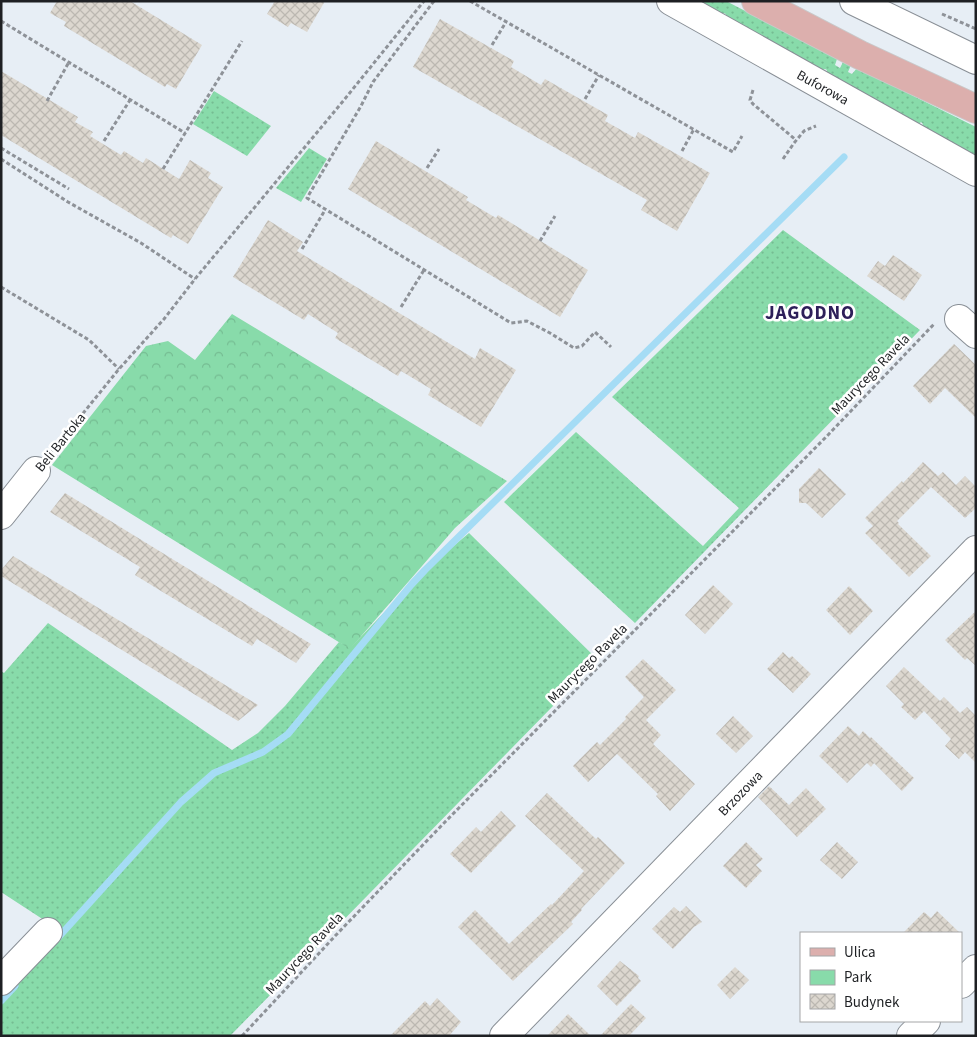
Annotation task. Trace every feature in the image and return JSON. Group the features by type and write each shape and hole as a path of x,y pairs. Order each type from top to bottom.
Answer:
{"main road":[{"path":"756,1 860,55 976,108"}],"street":[{"name":"Buforowa","path":"671,1 976,172"},
{"path":"854,1 976,60"},
{"name":"Beli Bartoka","path":"1,515 36,471"},
{"name":"Brzozowa","path":"504,1036 976,550"},
{"path":"1,981 48,932"},
{"path":"962,983 976,969"},
{"path":"911,1036 925,1022"}],"path":[{"name":"Beli Bartoka","path":"36,471 119,369 164,319 195,278 424,1"},
{"path":"434,1 373,82 307,198 511,323 527,321 574,348 582,346 595,332 612,347"},
{"path":"470,1 733,152 742,136"},
{"path":"1,20 185,133"},
{"path":"492,46 506,22"},
{"path":"163,169 242,41"},
{"path":"47,101 69,62"},
{"path":"585,99 599,75"},
{"path":"753,90 750,100 753,104 796,140"},
{"path":"104,141 130,100"},
{"path":"783,159 804,131 816,126"},
{"path":"682,151 694,129"},
{"path":"1,148 69,189"},
{"path":"427,168 439,149"},
{"path":"1,159 68,202 141,243 195,278"},
{"path":"302,249 326,210"},
{"path":"540,241 555,216"},
{"path":"400,307 424,270"},
{"path":"1,287 88,340 119,369"},
{"name":"Maurycego Ravela","path":"242,1036 445,822 807,456 957,325"}],"green space":[{"path":"697,1 726,1 837,59 835,65 840,68 843,62 851,65 848,72 852,74 857,68 976,127 976,156 922,126 921,122 919,124 826,73 827,70 821,70 725,16 726,14 720,14"},
{"path":"214,91 271,126 247,156 193,124"},
{"path":"309,148 327,159 301,202 276,188"},
{"path":"783,230 920,330 635,623 504,502 576,432 703,546 739,508 612,397"},
{"path":"232,314 507,481 455,528 350,649 52,465 146,346 168,341 195,360"},
{"path":"469,533 598,660 230,1036 1,1036 1,992 47,922 1,892 1,671 4,673 48,623 232,750 258,733 285,706 339,642 350,648 425,570"}],"building":[{"path":"57,1 130,1 202,45 176,89 167,84 165,87 64,26 66,22 50,13"},
{"path":"275,1 325,1 307,32 291,23 288,27 267,14"},
{"path":"440,19 514,61 511,67 541,85 545,79 608,115 605,121 635,138 638,132 710,173 677,231 641,210 647,200 413,67"},
{"path":"1,71 78,117 75,122 93,132 90,136 121,155 124,151 143,163 146,158 179,179 190,160 211,173 208,178 223,187 188,244 173,235 171,238 1,135"},
{"path":"376,141 468,197 466,200 496,218 498,215 588,270 560,317 348,189"},
{"path":"268,220 303,242 297,251 475,359 480,348 516,370 481,427 428,395 431,389 401,371 398,376 335,338 338,333 308,314 304,320 233,277"},
{"path":"893,255 922,275 904,301 867,276 878,261 885,266"},
{"path":"954,344 976,365 976,418 945,388 930,404 913,386"},
{"path":"923,462 938,476 943,472 956,485 965,476 976,487 976,508 965,518 931,487 897,521 931,556 909,577 865,533 873,526 865,518"},
{"path":"819,468 846,494 822,518 806,503 799,503 799,489"},
{"path":"65,493 311,644 296,663 257,639 252,646 161,591 135,575 140,567 50,512"},
{"path":"13,556 258,705 238,721 1,576 1,570"},
{"path":"713,585 733,604 705,634 685,615"},
{"path":"849,586 873,611 850,635 826,610"},
{"path":"976,611 976,666 967,658 965,660 945,640"},
{"path":"783,652 789,658 792,656 811,674 793,693 767,669"},
{"path":"643,659 676,690 646,720 661,735 653,744 695,784 670,811 656,796 658,794 617,754 588,782 573,766 597,742 600,745 626,719 625,717 644,697 625,677"},
{"path":"904,667 940,701 944,697 960,713 967,707 976,716 976,763 965,752 959,759 945,746 951,739 924,711 915,720 901,707 904,704 886,686"},
{"path":"733,716 753,736 736,753 716,734"},
{"path":"848,726 859,736 863,731 871,737 914,778 902,791 874,763 871,767 867,763 847,783 819,756"},
{"path":"769,786 789,805 806,788 826,809 797,837 758,797"},
{"path":"547,793 596,839 598,837 625,863 581,909 571,922 573,924 513,981 458,927 475,910 509,944 552,905 584,871 525,816"},
{"path":"501,811 516,826 471,873 450,854 476,827 481,832"},
{"path":"746,842 763,859 756,865 762,871 746,888 723,866"},
{"path":"837,842 858,862 842,879 820,860"},
{"path":"686,906 702,922 694,927 673,949 652,929 674,907 680,912"},
{"path":"937,911 959,932 904,932 924,912 931,918"},
{"path":"620,961 639,976 638,978 641,981 617,1006 597,986"},
{"path":"735,967 749,980 730,999 717,985"},
{"path":"437,998 461,1022 449,1036 390,1036 425,1001 430,1006"},
{"path":"631,1004 646,1018 629,1036 600,1036"},
{"path":"568,1014 591,1036 547,1036"}],"waterway":[{"path":"55,941 181,802 214,773 263,752 288,734 425,570 844,157"},
{"path":"1,1001 15,986"}],"district":[{"name":"JAGODNO","path":"810,312"}]}
